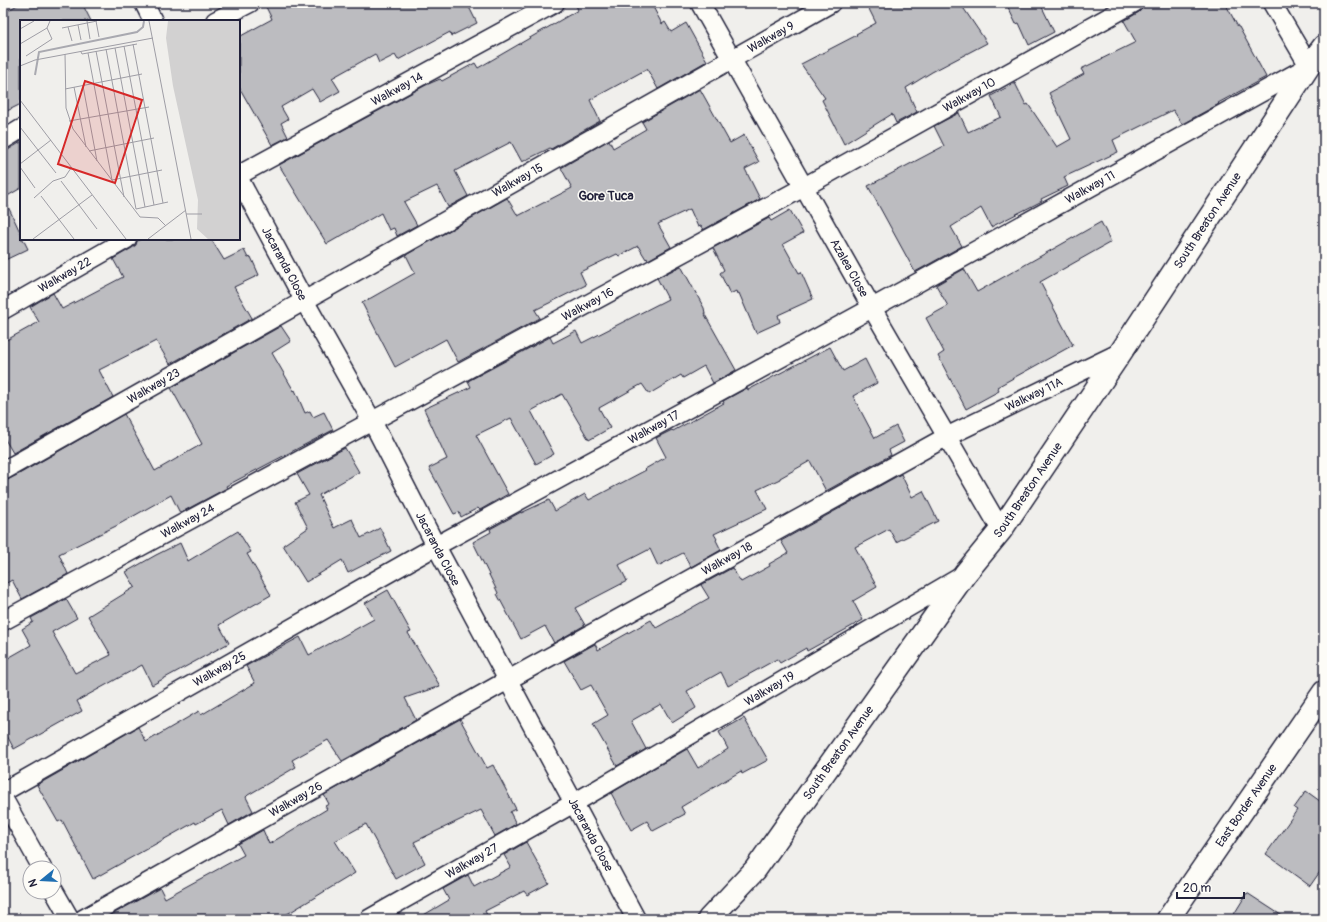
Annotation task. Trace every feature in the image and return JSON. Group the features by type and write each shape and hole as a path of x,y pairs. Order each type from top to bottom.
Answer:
{"street":[{"path":"144,3 152,20"},
{"path":"217,20 250,3"},
{"name":"Walkway 14","path":"240,174 555,3"},
{"name":"Azalea Close","path":"700,3 872,308 1001,530"},
{"name":"Walkway 9","path":"731,59 831,3"},
{"name":"Walkway 10","path":"804,187 1134,3"},
{"path":"1272,3 1309,66"},
{"name":"South Breaton Avenue","path":"710,919 755,870 965,574 1001,530 1121,352 1309,66 1324,46"},
{"name":"Walkway 15","path":"305,302 731,59"},
{"name":"Walkway 11","path":"872,308 1309,66"},
{"path":"3,140 20,130"},
{"name":"Jacaranda Close","path":"240,181 305,302 372,421 436,546 636,919"},
{"name":"Walkway 16","path":"372,421 804,187"},
{"name":"Walkway 22","path":"3,310 125,240"},
{"name":"Walkway 23","path":"3,471 305,302"},
{"name":"Walkway 17","path":"436,546 872,308"},
{"name":"Walkway 11A","path":"946,437 1121,352"},
{"name":"Walkway 24","path":"3,621 372,421"},
{"name":"Walkway 18","path":"508,680 946,437"},
{"name":"Walkway 25","path":"3,792 436,546"},
{"name":"Walkway 19","path":"574,803 965,574"},
{"name":"Walkway 26","path":"83,919 508,680"},
{"name":"East Border Avenue","path":"1168,919 1321,701"},
{"path":"3,798 38,860"},
{"name":"Walkway 27","path":"369,919 574,803"},
{"path":"60,900 70,919"}],"building":[{"path":"21,3 82,3 90,20 20,20 20,104 3,113 3,13"},
{"path":"264,3 467,3 477,23 451,36 450,32 398,60 395,55 379,63 375,54 332,78 340,91 320,102 312,89 281,107 288,119 281,123 288,137 272,145 240,89 240,36 272,19"},
{"path":"575,3 651,3 662,24 665,22 671,32 686,23 707,61 658,89 647,69 590,100 600,121 551,149 550,148 522,162 511,142 455,171 468,196 448,207 437,186 404,202 417,225 397,236 394,228 389,230 381,213 327,244 279,165 426,85 440,79 442,81 475,63 478,68 578,10"},
{"path":"866,3 960,3 987,43 932,72 906,88 917,112 896,123 892,114 844,144 822,100 825,98 801,64 857,35 856,34 876,23"},
{"path":"1006,3 1040,3 1054,32 1029,45 1019,23 1016,24"},
{"path":"1144,3 1225,3 1266,77 1182,124 1173,110 1113,140 1118,152 1064,177 1068,186 1041,199 1042,201 991,227 981,208 951,227 962,246 915,272 868,186 944,146 934,126 959,113 968,132 1001,117 991,96 1015,83 1026,105 1028,104 1057,147 1071,139 1049,93 1084,74 1081,69 1136,42 1124,21 1139,12 1143,8"},
{"path":"700,89 730,143 744,135 759,162 745,169 760,199 703,230 701,226 698,227 690,209 658,224 671,247 648,260 638,246 619,256 617,254 580,272 586,285 535,310 540,318 458,362 446,339 395,367 362,303 415,273 406,255 507,198 518,216 572,188 561,168 609,140 613,148 646,129 642,122"},
{"path":"20,143 20,189 4,198 20,232 20,240 24,240 28,249 3,261 3,153"},
{"path":"790,210 803,233 783,244 799,273 801,272 813,299 778,315 780,322 756,333 739,293 737,294 736,291 730,294 720,273 724,270 713,248 769,218 771,221"},
{"path":"1101,222 1111,242 1040,282 1073,345 997,387 999,391 966,409 938,356 944,352 926,318 948,306 936,285 964,269 977,292"},
{"path":"212,240 224,260 244,250 248,258 251,257 259,275 234,287 252,318 170,364 156,341 99,370 113,397 13,453 3,436 3,342 39,322 30,307 53,293 62,309 123,277 113,259 136,245 137,241"},
{"path":"681,266 704,308 704,313 736,370 713,383 704,366 683,378 681,375 649,394 642,384 599,408 610,428 589,440 562,394 531,411 554,454 536,464 511,418 476,435 508,494 480,510 478,508 461,517 459,512 454,514 429,468 447,459 424,409 471,387 468,381 550,337 553,343 576,331 582,343 668,299 657,278"},
{"path":"281,326 291,341 272,353 294,391 295,390 305,413 310,411 313,417 324,412 333,430 226,486 227,488 180,513 171,495 116,526 59,554 68,574 22,599 12,580 3,585 3,482 124,414 155,471 202,444 171,388"},
{"path":"830,347 843,371 865,359 877,383 853,396 875,438 896,426 904,442 889,450 891,455 826,491 810,461 780,479 757,490 767,509 714,534 721,550 691,567 683,553 658,566 650,549 619,565 627,581 575,608 585,625 554,643 545,626 521,639 497,594 498,593 473,542 491,532 490,529 521,512 549,500 555,511 585,494 589,500 646,470 645,469 666,457 656,438 672,430 673,431 724,403 723,401 747,388 748,390"},
{"path":"345,448 359,472 319,495 334,528 352,519 361,538 380,528 391,551 348,573 342,560 306,582 283,545 308,528 295,502 309,495 297,474"},
{"path":"901,474 912,497 923,491 938,521 896,542 889,529 855,547 877,587 853,601 863,620 807,651 806,648 780,663 777,659 728,686 721,672 687,691 696,708 672,723 661,704 631,721 646,749 617,766 593,724 608,715 591,685 581,690 564,661 595,644 598,650 651,620 656,628 709,598 701,585 732,568 741,582 770,566 769,564 788,553 781,541"},
{"path":"238,531 251,552 247,554 271,595 219,625 229,643 152,685 142,665 77,701 82,711 14,749 3,728 3,661 31,645 22,629 33,622 31,618 66,599 77,618 52,632 75,673 111,655 88,616 135,587 126,572 180,543 188,561"},
{"path":"388,590 411,632 408,633 440,686 405,698 416,720 342,761 328,740 292,760 296,767 248,795 246,797 253,811 229,825 222,810 196,824 195,822 93,879 62,820 58,822 37,785 138,727 146,742 199,711 201,715 255,683 246,666 300,637 309,655 374,619 365,603"},
{"path":"744,718 768,760 742,774 741,771 681,807 685,814 653,831 647,821 631,830 611,793 687,749 698,768 728,749 719,732"},
{"path":"460,719 487,768 493,765 516,809 510,812 516,824 495,836 481,810 414,842 425,863 396,879 366,824 335,841 355,873 279,919 104,919 160,888 165,898 244,855 238,844 263,830 269,844 327,809 325,806 329,804 324,795"},
{"path":"1306,791 1324,804 1324,866 1310,886 1266,854 1297,810 1294,808"},
{"path":"526,842 549,883 527,895 524,891 485,911 489,919 417,919 449,900 443,889 468,875 474,887 511,867 504,855"},
{"path":"1247,893 1287,919 1231,919"}],"district":[{"name":"Gore Tuca","path":"606,196"}]}
